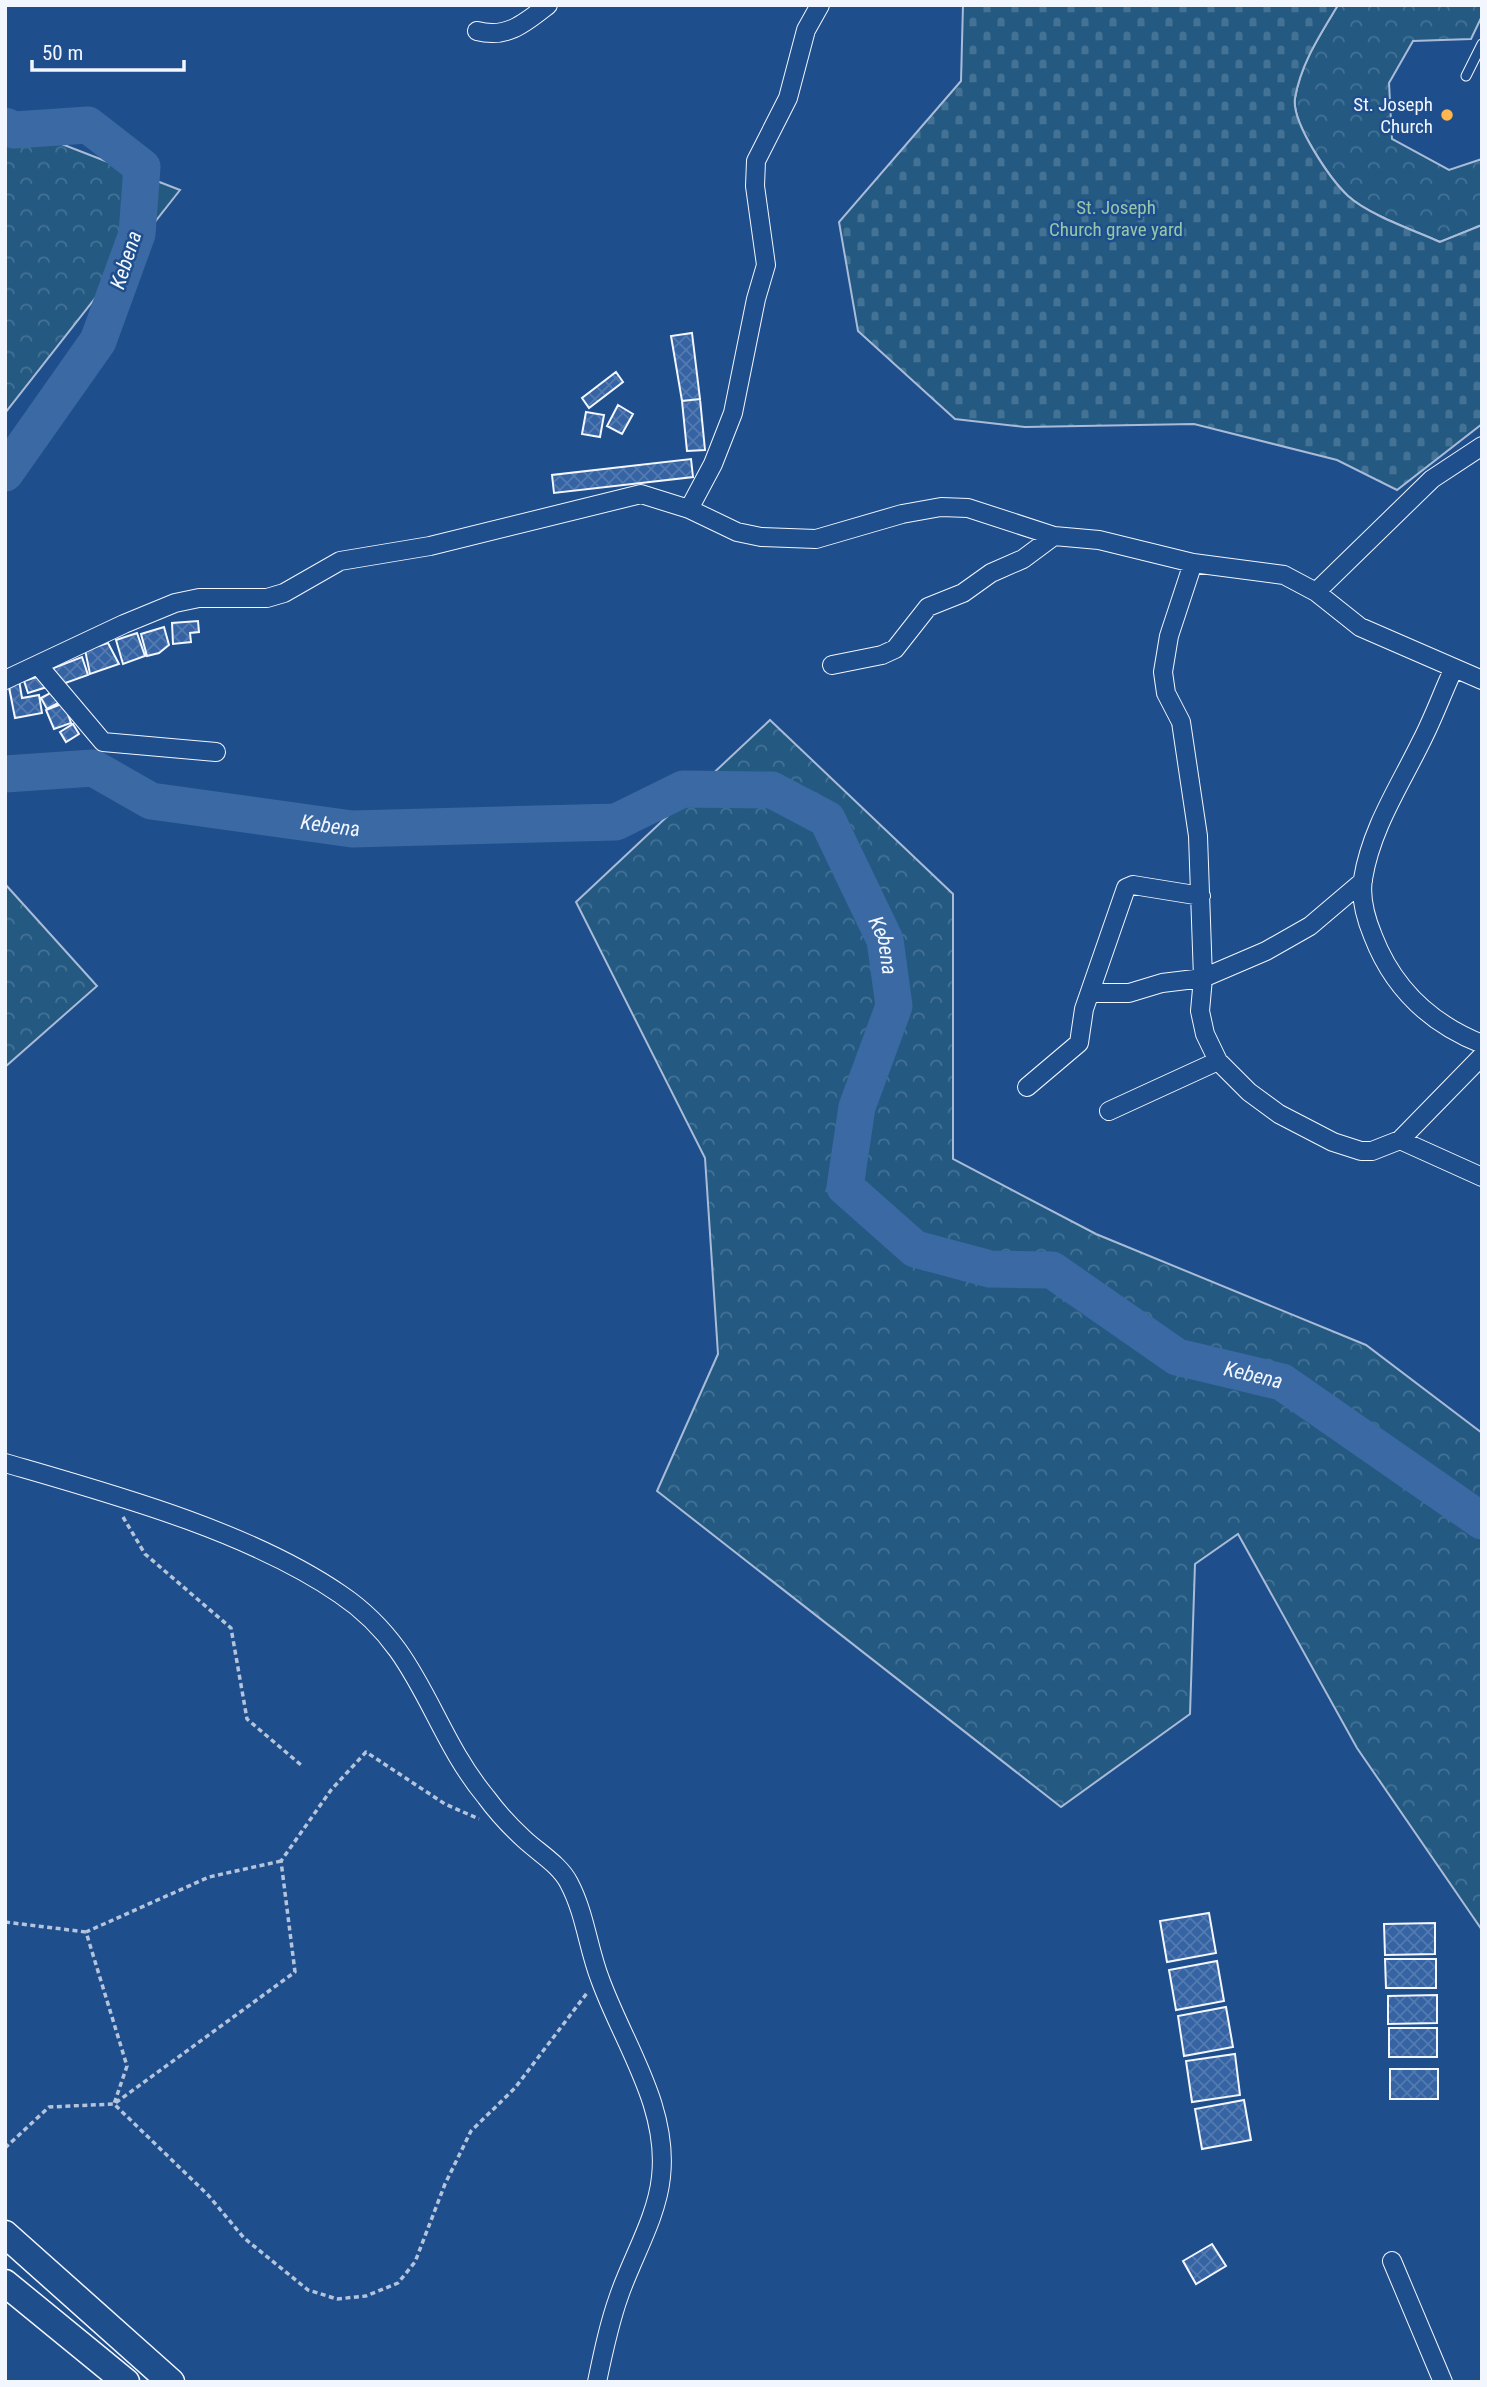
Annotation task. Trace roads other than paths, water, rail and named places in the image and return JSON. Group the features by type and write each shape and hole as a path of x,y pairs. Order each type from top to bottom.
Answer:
{"main road":[{"path":"5,2234 171,2382"},
{"path":"5,2283 127,2382"}],"street":[{"path":"477,31 493,36 506,33 548,5"},
{"path":"689,509 713,464 733,413 766,265 755,186 756,161 788,98 806,30 820,5"},
{"path":"1316,592 1432,480 1482,446"},
{"path":"5,680 175,603 199,598 267,598 284,593 340,561 430,546 641,494 689,509 737,532 761,537 816,539 902,514 941,507 968,508 1054,536 1099,540 1193,563 1284,575 1316,592 1360,626 1453,670 1482,680"},
{"path":"832,666 882,655 895,649 928,607 963,593 991,573 1023,559 1054,536"},
{"path":"1193,563 1169,636 1163,672 1166,693 1181,722 1198,836 1203,978 1200,1011 1205,1034 1218,1061 1249,1092 1279,1114 1333,1142 1361,1151 1373,1151 1400,1140 1482,1056"},
{"path":"38,665 103,742 216,752"},
{"path":"1453,670 1422,741 1379,823 1363,881 1366,918 1384,966 1404,994 1450,1028 1482,1044"},
{"path":"1091,993 1129,993 1162,983 1203,978 1266,951 1310,926 1363,881"},
{"path":"1027,1087 1079,1043 1084,1009 1126,888 1133,885 1201,896"},
{"path":"1109,1111 1218,1061"},
{"path":"1400,1140 1482,1177"},
{"path":"5,1463 110,1494 288,1563 341,1594 373,1620 409,1663 484,1796 522,1838 568,1880 587,1931 599,1978 656,2116 661,2178 618,2297 597,2382"},
{"path":"1392,2261 1443,2382"}],"lane":[{"path":"1466,76 1482,44"}],"waterway":[{"name":"Kebena","path":"5,126 14,130 88,125 142,167 137,234 98,341 5,473"},
{"name":"Kebena","path":"5,774 93,768 151,801 352,829 616,822 683,789 772,790 827,819 885,940 894,1006 857,1107 845,1187 915,1249 990,1269 1052,1270 1177,1357 1282,1382 1482,1521"}],"place":[{"name":"St. Joseph Church","path":"1447,115"}],"park label":[{"name":"St. Joseph Church grave yard","path":"1116,218"}]}
